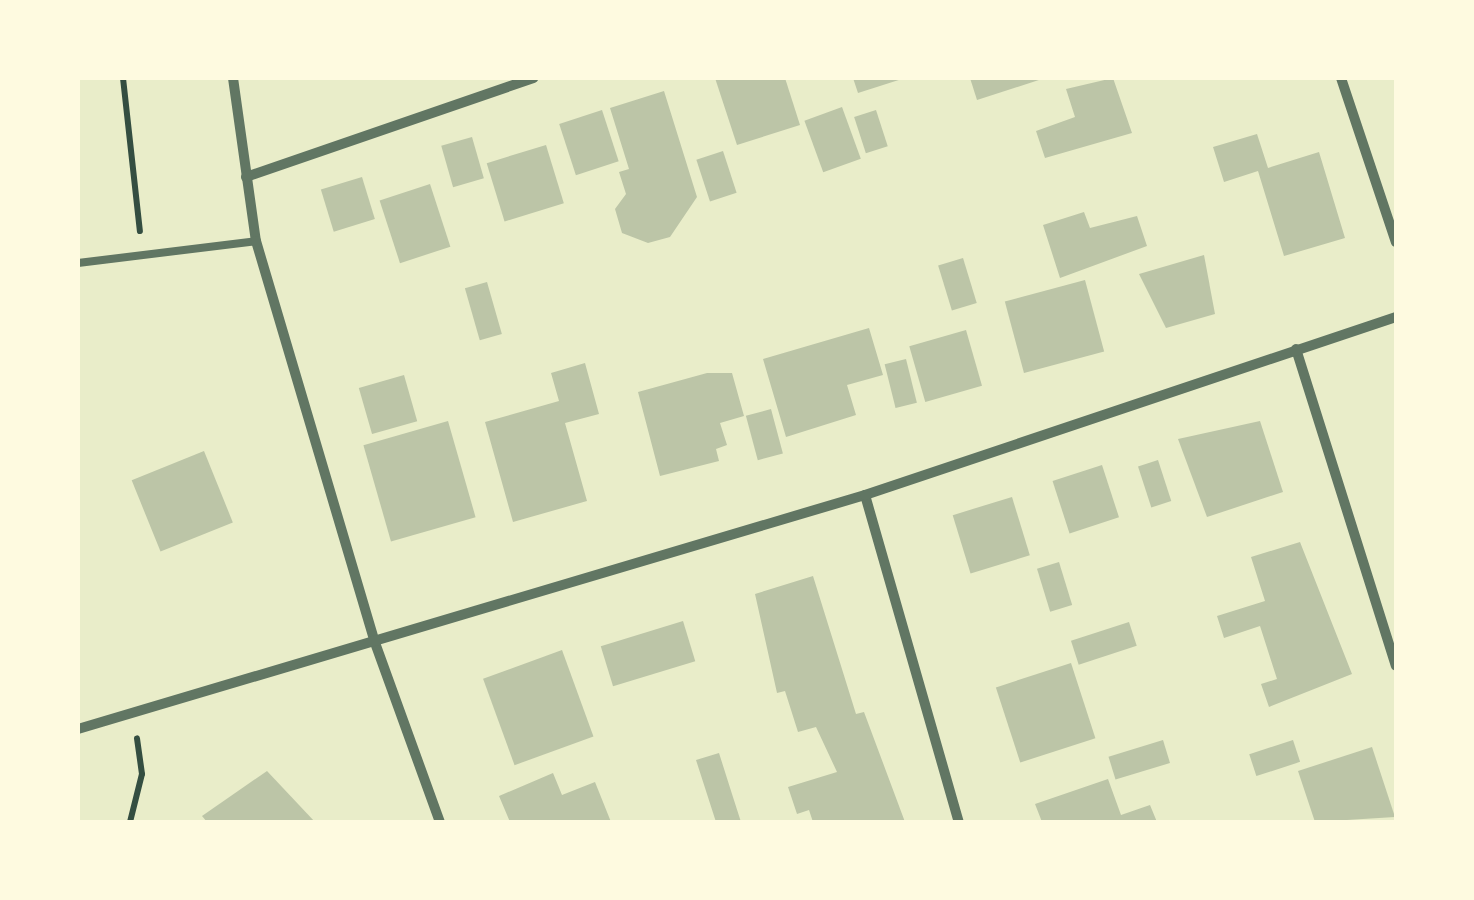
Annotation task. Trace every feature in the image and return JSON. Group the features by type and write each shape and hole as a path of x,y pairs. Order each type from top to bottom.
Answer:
{"street":[{"path":"234,78 256,241 374,640 440,822"},
{"path":"246,177 533,78"},
{"path":"1341,78 1396,242"},
{"path":"78,729 865,495 1396,318"},
{"path":"1296,349 1396,666"},
{"path":"865,495 959,822"}],"lane":[{"path":"78,263 256,241"}],"path":[{"path":"123,78 143,257"},
{"path":"130,822 142,774 133,712"}],"building":[{"path":"715,78 785,78 800,125 737,145"},
{"path":"853,78 905,78 858,93"},
{"path":"970,78 1045,78 977,100"},
{"path":"1113,78 1132,133 1045,158 1036,131 1075,117 1066,89"},
{"path":"664,91 697,197 670,237 648,243 622,233 615,209 626,194 619,172 629,169 610,108"},
{"path":"842,107 861,159 823,172 804,121"},
{"path":"602,110 619,161 576,175 559,124"},
{"path":"876,110 888,146 866,153 854,117"},
{"path":"1257,134 1268,168 1319,152 1345,238 1284,256 1258,171 1224,182 1213,147"},
{"path":"472,137 484,178 453,187 441,146"},
{"path":"546,145 564,203 505,221 487,163"},
{"path":"723,151 737,193 710,201 696,160"},
{"path":"362,177 375,219 334,232 321,190"},
{"path":"430,184 450,247 400,263 380,200"},
{"path":"1084,212 1090,228 1137,216 1147,246 1060,278 1043,225"},
{"path":"1204,255 1215,314 1166,328 1139,274"},
{"path":"963,258 977,303 952,311 938,266"},
{"path":"1085,280 1104,351 1024,373 1005,301"},
{"path":"487,282 502,334 480,340 465,288"},
{"path":"869,328 883,375 847,385 856,415 786,437 763,359"},
{"path":"966,330 982,386 925,402 909,346"},
{"path":"906,359 917,403 896,408 885,364"},
{"path":"585,363 599,414 565,423 587,501 513,522 485,422 559,401 551,373"},
{"path":"707,373 732,373 744,416 720,423 727,445 716,449 719,461 660,476 638,392"},
{"path":"404,375 417,421 372,434 359,388"},
{"path":"771,409 783,453 758,460 746,416"},
{"path":"448,421 476,517 391,541 363,445"},
{"path":"1260,421 1283,492 1207,517 1178,439"},
{"path":"204,451 233,522 161,552 132,480"},
{"path":"1158,460 1171,501 1151,507 1138,466"},
{"path":"1102,465 1119,517 1070,533 1053,481"},
{"path":"1012,497 1030,555 971,573 953,515"},
{"path":"1300,542 1352,674 1269,707 1261,684 1277,679 1260,626 1224,638 1217,616 1265,601 1251,557"},
{"path":"1059,562 1072,605 1050,612 1037,569"},
{"path":"813,576 856,714 864,712 905,822 813,822 809,810 797,814 788,787 837,772 816,727 798,732 785,691 777,693 755,594"},
{"path":"683,621 695,661 613,686 601,646"},
{"path":"1129,622 1137,646 1079,665 1071,641"},
{"path":"562,650 593,736 515,765 483,679"},
{"path":"1071,663 1095,738 1020,763 996,687"},
{"path":"1163,740 1170,763 1116,780 1108,757"},
{"path":"1293,740 1300,762 1256,776 1249,754"},
{"path":"1372,747 1395,817 1315,822 1298,771"},
{"path":"719,753 741,822 716,822 696,760"},
{"path":"267,771 315,822 207,822 202,816"},
{"path":"553,773 562,795 595,782 611,822 510,822 499,796"},
{"path":"1108,779 1121,815 1150,805 1157,822 1042,822 1035,804"}]}
